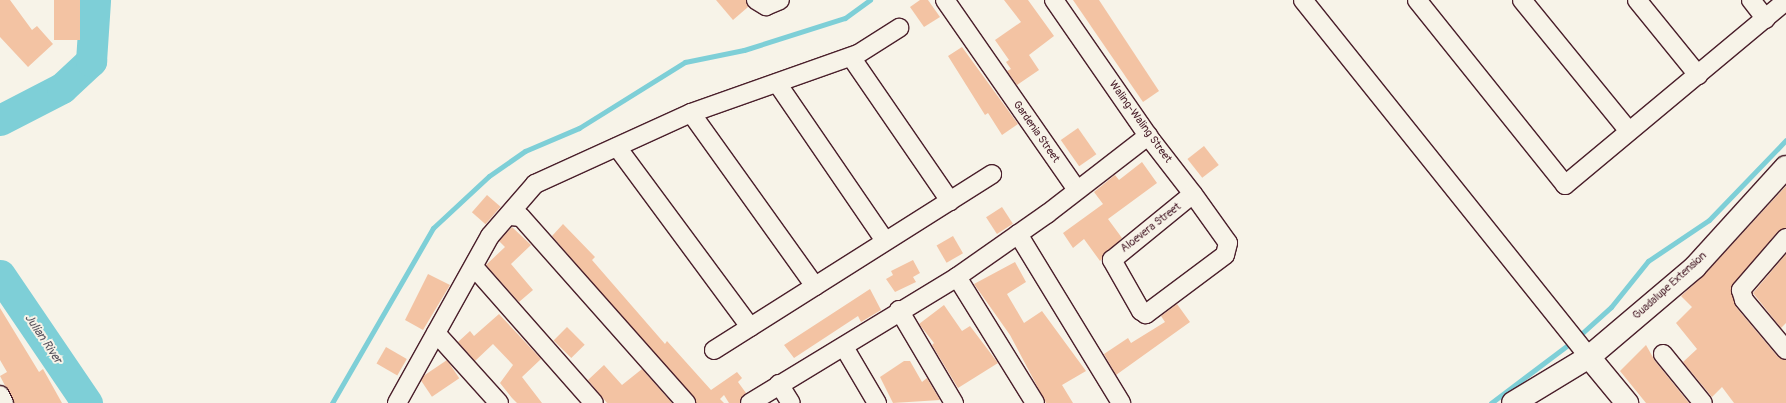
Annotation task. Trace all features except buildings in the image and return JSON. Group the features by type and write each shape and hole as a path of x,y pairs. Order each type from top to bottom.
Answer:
{"street":[{"path":"756,0 766,6 780,0"},
{"name":"Gardenia Street","path":"944,0 1077,190"},
{"name":"Waling-Waling Street","path":"1054,0 1148,136 1193,194 1229,246"},
{"path":"1303,0 1627,403"},
{"path":"1417,0 1565,185 1786,1"},
{"path":"1522,0 1629,131"},
{"path":"1637,0 1698,75"},
{"path":"1751,0 1766,19"},
{"path":"397,403 490,236 511,216 521,197 535,184 691,113 851,57 899,28"},
{"path":"851,57 950,201"},
{"path":"777,82 885,241"},
{"path":"691,113 815,286"},
{"path":"750,403 779,384 844,347 899,310 957,277 1018,234 1148,136"},
{"path":"616,147 750,327"},
{"name":"Guadalupe Extension","path":"1513,403 1589,357 1695,267 1786,167"},
{"path":"714,350 992,174"},
{"name":"Aloevera Street","path":"1193,194 1112,260 1141,311 1151,313 1229,246"},
{"path":"511,216 521,217 686,403"},
{"path":"1018,234 1121,403"},
{"path":"1784,345 1744,300 1741,290 1786,238"},
{"path":"474,267 594,403"},
{"path":"957,277 1035,403"},
{"path":"899,310 954,403"},
{"path":"436,333 499,403"},
{"path":"844,347 877,403"},
{"path":"1663,354 1703,403"},
{"path":"779,384 791,403"},
{"path":"0,395 4,403"}],"waterway":[{"name":"Julian River","path":"0,120 62,88 91,61 95,0"},
{"path":"332,403 433,228 489,176 525,151 579,128 685,62 744,50 845,18 870,0"},
{"path":"1580,335 1611,307 1648,261 1709,220 1786,140"},
{"name":"Julian River","path":"0,275 87,403"},
{"path":"1491,403 1569,344"}]}
